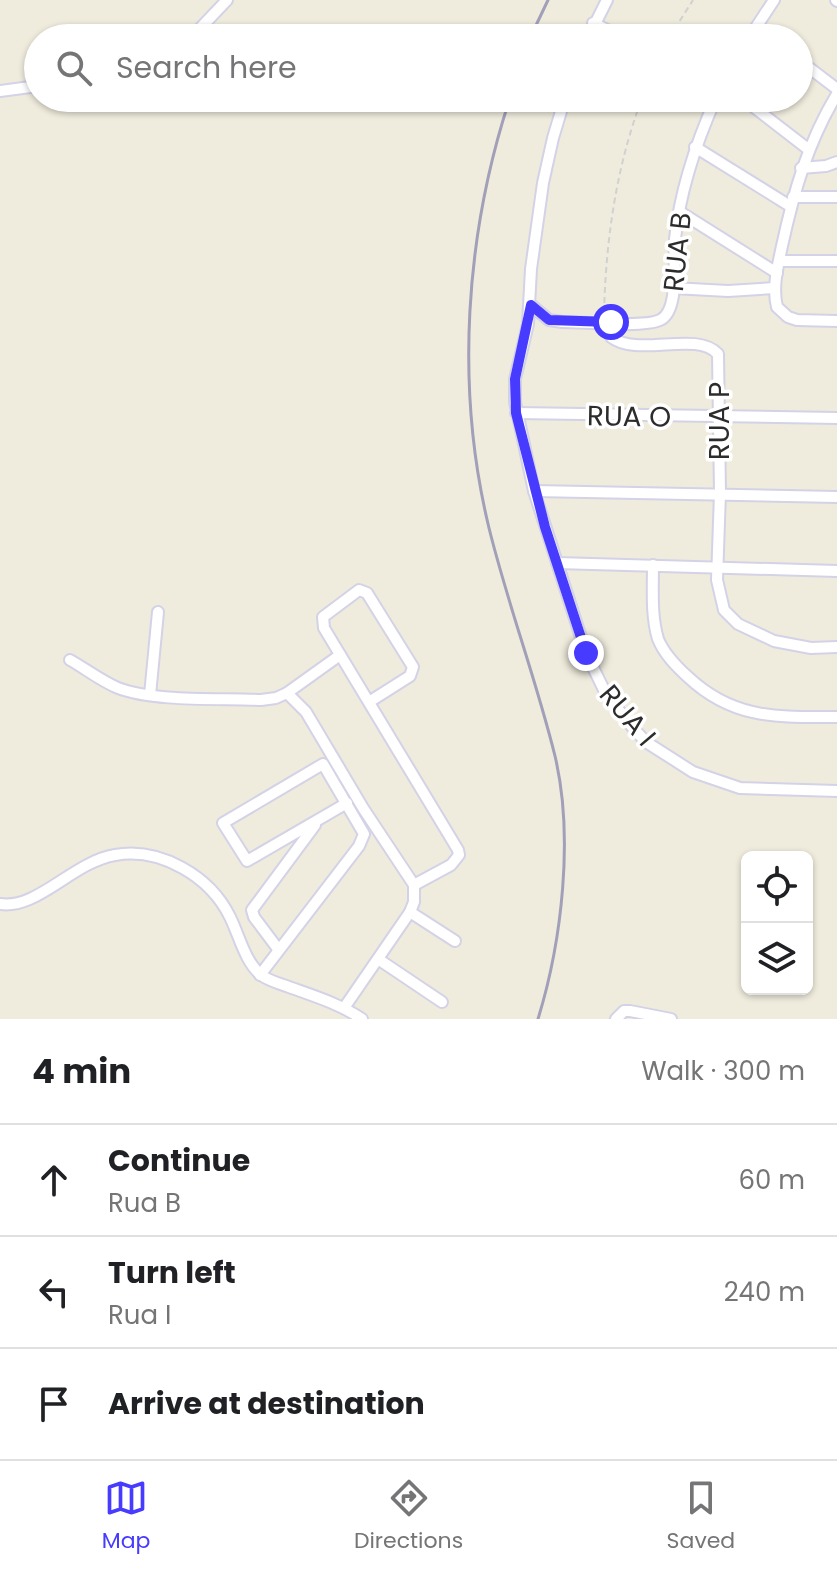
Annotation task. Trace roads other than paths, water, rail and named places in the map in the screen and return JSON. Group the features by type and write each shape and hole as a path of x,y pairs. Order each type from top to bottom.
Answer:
{"street":[{"path":"204,24 227,0"},
{"path":"593,23 607,0"},
{"path":"758,24 774,0"},
{"path":"813,71 837,91 801,168 775,288 777,307 782,313 797,320 837,321"},
{"path":"0,91 24,88"},
{"name":"RUA I","path":"561,112 543,183 531,269 530,310 515,379 516,413 534,491 595,677 646,742 693,772 740,788 837,791"},
{"name":"RUA B","path":"530,310 549,320 607,322 660,320 672,307 675,238 680,212 695,147 710,112"},
{"path":"760,112 808,149"},
{"path":"695,147 792,202 837,197"},
{"path":"801,168 837,162"},
{"path":"680,212 778,267 837,261"},
{"path":"673,288 728,291 775,288"},
{"name":"RUA P","path":"607,322 611,337 617,341 697,345 715,349 719,357 717,568 724,610 738,624 774,641 811,648 837,647"},
{"name":"RUA O","path":"516,413 837,418"},
{"path":"534,491 837,497"},
{"path":"557,563 837,571"},
{"path":"653,565 653,601 659,642 696,685 731,707 749,712 837,717"},
{"path":"369,702 414,672 365,591 359,590 323,617 324,628 459,855 451,865 414,885"},
{"path":"150,695 158,612"},
{"path":"70,660 119,688 150,695 261,700 287,693 340,655"},
{"path":"287,693 306,712 363,808 414,885 414,902 410,912 344,1008"},
{"path":"260,975 364,834 347,803 325,767 321,765 222,825 247,861 347,803"},
{"path":"278,949 252,910 317,822"},
{"path":"0,904 25,903 77,869 97,860 127,853 154,856 192,874 216,894 260,975 344,1008 362,1019"},
{"path":"410,912 455,941"},
{"path":"378,959 442,1002"},
{"path":"616,1019 624,1011 671,1019"}],"railway":[{"path":"537,24 548,0"},
{"path":"506,112 483,203 475,257 469,367 478,475 489,528 547,727 561,787 563,888 553,956 538,1019"}]}
